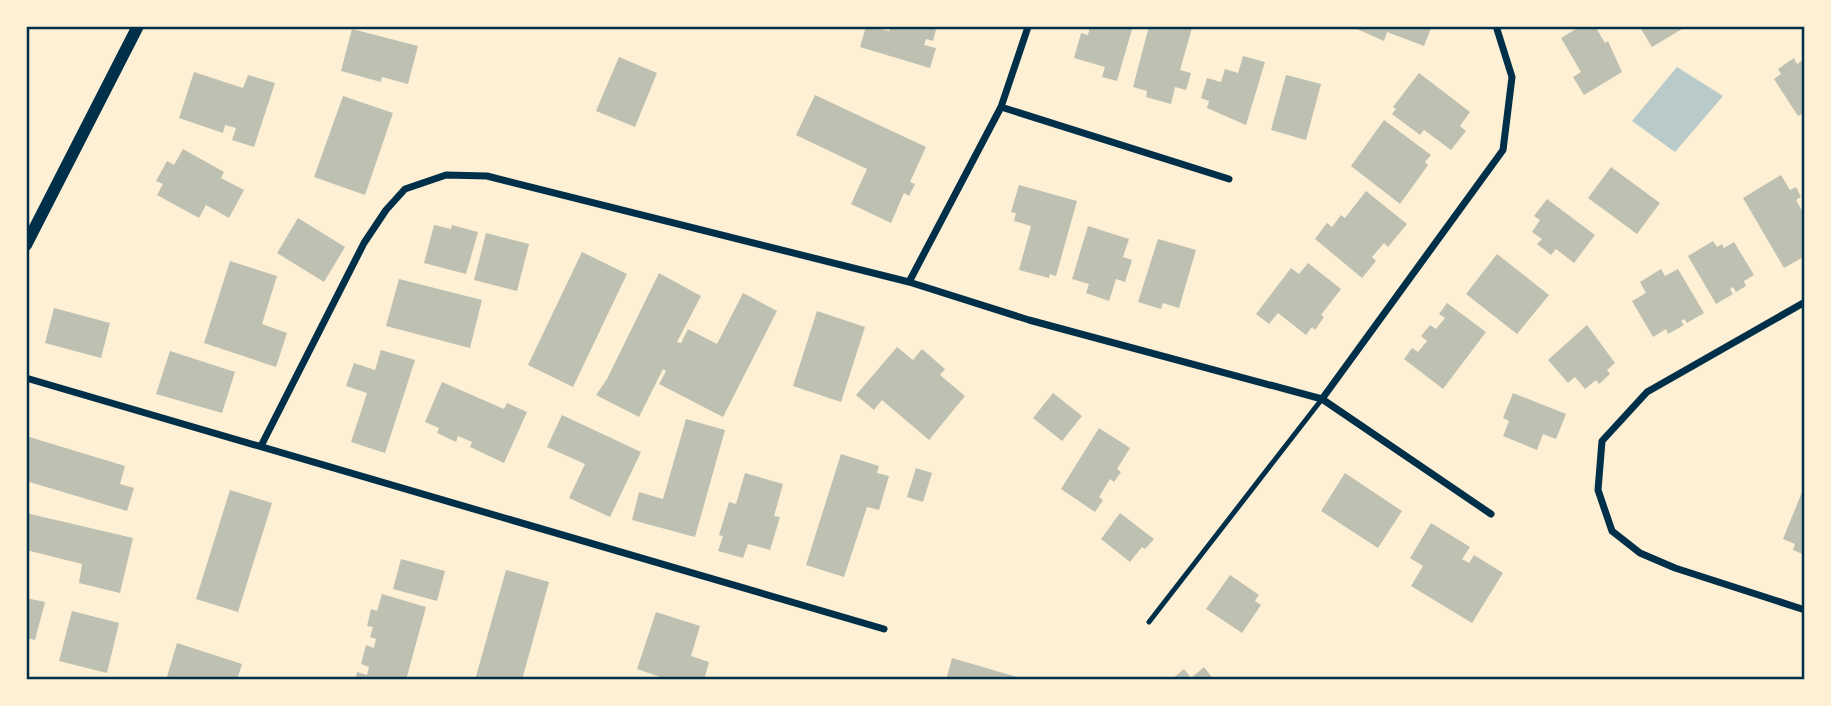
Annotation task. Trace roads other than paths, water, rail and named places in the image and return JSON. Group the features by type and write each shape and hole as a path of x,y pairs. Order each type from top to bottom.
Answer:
{"street":[{"path":"26,245 138,26"},
{"path":"1322,399 1503,150 1513,78 1496,26"},
{"path":"909,282 1001,107 1028,27"},
{"path":"1001,107 1229,178"},
{"path":"261,446 364,243 386,210 405,189 446,175 487,176 909,282 1029,320 1322,399 1491,514"},
{"path":"1805,302 1647,392 1602,441 1598,490 1612,531 1640,553 1675,568 1805,610"},
{"path":"26,378 884,629"}],"lane":[{"path":"1149,622 1322,399"}]}
